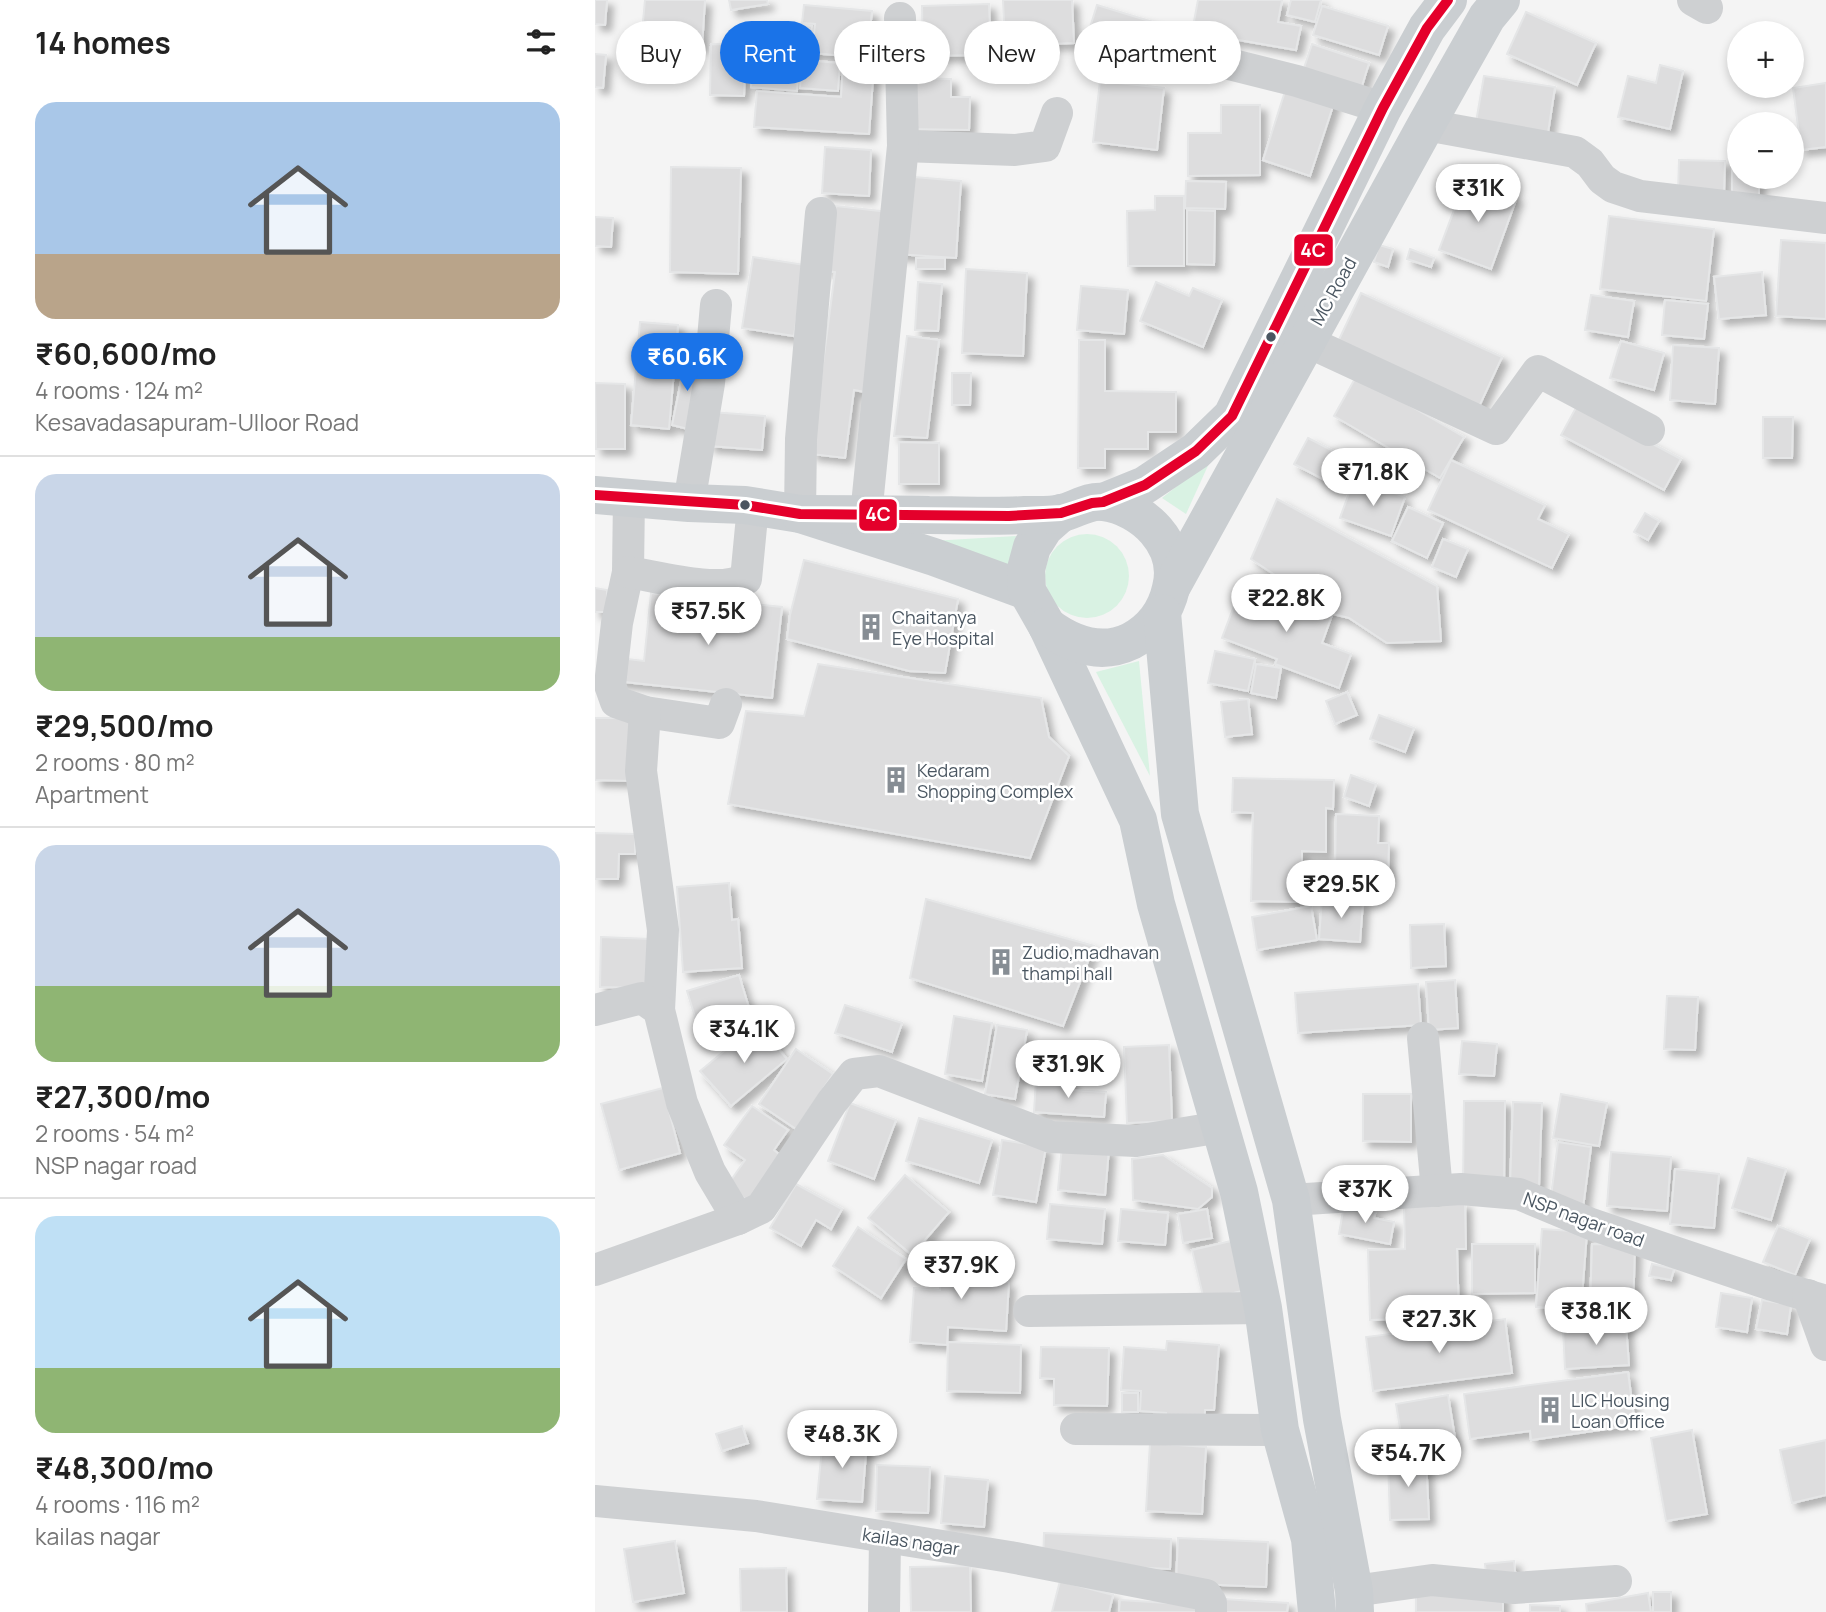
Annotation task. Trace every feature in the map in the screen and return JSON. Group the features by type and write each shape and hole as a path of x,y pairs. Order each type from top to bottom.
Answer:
{"main road":[{"name":"MC Road","path":"1103,502 1145,485 1196,451 1232,416 1383,108 1427,28 1448,0"},
{"name":"MC Road","path":"1167,600 1426,125 1487,17 1501,0"},
{"path":"612,496 753,506 800,514 934,557 1027,591"},
{"path":"800,514 1009,516 1061,513 1103,502 1139,515 1163,538 1172,570 1167,600 1180,814 1291,1199 1322,1419 1355,1602"},
{"path":"1061,513 1044,528 1032,547 1026,569 1027,591 1047,626 1138,820 1156,904 1239,1192 1263,1308 1280,1430 1310,1539 1317,1612"},
{"path":"1047,626 1065,639 1086,647 1108,648 1129,642 1148,630 1167,600"},
{"path":"1138,820 1180,814"}],"street":[{"path":"866,515 903,146 900,18"},
{"path":"1241,66 1297,80 1383,108"},
{"path":"903,146 1015,150 1045,146 1057,114"},
{"path":"1426,125 1575,152 1613,187 1640,196 1826,218"},
{"path":"800,514 801,439 821,213"},
{"path":"689,503 709,383 716,305"},
{"path":"1306,341 1496,429 1538,371 1649,430"},
{"path":"612,496 628,572 617,623 610,685 616,702 645,712 719,723 726,704"},
{"path":"628,572 706,584 735,585 746,579 753,506"},
{"path":"645,712 641,771 663,930 659,1010 683,1103 710,1172 737,1219"},
{"path":"595,1010 642,998 659,1010"},
{"path":"1423,1038 1437,1191"},
{"path":"595,1270 761,1208 853,1074 880,1072 1051,1137 1136,1141 1221,1127"},
{"name":"NSP nagar road","path":"1291,1199 1461,1189 1519,1194 1591,1224 1817,1298"},
{"path":"1817,1298 1826,1345"},
{"path":"1029,1311 1263,1308"},
{"path":"1076,1429 1280,1430"},
{"name":"kailas nagar","path":"595,1501 756,1516 1010,1557 1206,1595 1211,1603 1211,1612"},
{"path":"884,1612 885,1537"},
{"path":"1355,1602 1432,1580 1514,1588 1616,1581"}],"green space":[{"path":"1211,459 1186,514 1162,498"},
{"path":"1087,534 1103,537 1117,546 1126,560 1129,576 1126,592 1117,606 1103,615 1087,618 1071,615 1057,606 1048,592 1045,576 1048,560 1057,546 1071,537"},
{"path":"1016,536 1010,573 931,541"},
{"path":"1139,661 1150,776 1096,672"}],"building":[{"path":"595,0 607,0 605,25 595,24"},
{"path":"645,0 705,0 704,21 643,21"},
{"path":"729,0 767,0 768,4 731,10"},
{"path":"1003,0 1072,0 1074,43 1060,44 1060,21 1004,21"},
{"path":"1198,0 1282,0 1278,22 1301,26 1296,50 1241,40 1241,21 1194,21"},
{"path":"1291,0 1321,0 1315,22 1287,15"},
{"path":"989,4 990,21 964,21 964,55 950,56 950,21 922,21 922,6"},
{"path":"804,5 872,11 871,21 834,21 834,55 820,54 820,21 802,21"},
{"path":"1097,5 1149,21 1092,21"},
{"path":"1322,6 1388,26 1379,55 1313,35"},
{"path":"1526,12 1596,43 1577,85 1507,54"},
{"path":"711,44 720,44 720,84 744,84 744,96 710,95"},
{"path":"1312,44 1369,63 1359,96 1301,77"},
{"path":"595,54 606,55 603,88 595,87"},
{"path":"820,61 834,63 834,84 838,84 838,91 800,88 800,84 820,84"},
{"path":"1660,65 1683,71 1670,129 1618,117 1628,76 1656,83"},
{"path":"1484,76 1555,87 1548,133 1476,122"},
{"path":"951,79 951,97 970,97 969,130 907,129 909,84 950,84"},
{"path":"1288,82 1336,97 1310,176 1263,160"},
{"path":"1826,83 1826,147 1804,150 1804,112 1796,112 1794,98 1804,98 1804,86"},
{"path":"751,84 797,84 797,91 751,87"},
{"path":"842,84 873,84 869,134 754,127 757,91 841,97"},
{"path":"1100,84 1164,88 1157,150 1093,142"},
{"path":"1221,105 1260,105 1260,175 1188,176 1188,133 1221,133"},
{"path":"825,147 871,150 869,196 822,193"},
{"path":"1679,160 1725,161 1724,194 1678,193"},
{"path":"671,167 741,168 738,274 670,272"},
{"path":"902,176 961,181 956,258 896,254"},
{"path":"1466,178 1517,197 1491,269 1439,250"},
{"path":"1186,181 1226,182 1225,209 1185,208"},
{"path":"1732,189 1759,189 1759,203 1732,203"},
{"path":"1155,196 1184,196 1184,266 1128,266 1127,211 1155,210"},
{"path":"836,206 889,212 865,392 854,390 845,458 811,454 835,272 827,271"},
{"path":"1187,210 1215,211 1214,265 1187,264"},
{"path":"1609,216 1714,229 1706,301 1600,289"},
{"path":"595,217 613,218 611,247 595,246"},
{"path":"1781,240 1826,243 1826,319 1776,316"},
{"path":"1379,245 1393,249 1388,267 1374,262"},
{"path":"1410,249 1434,258 1431,267 1407,259"},
{"path":"753,257 805,265 794,336 742,328"},
{"path":"916,258 945,258 945,269 916,269"},
{"path":"966,269 1027,273 1023,356 962,353"},
{"path":"1762,272 1766,315 1719,319 1714,277"},
{"path":"918,282 942,284 938,331 915,330"},
{"path":"1156,282 1189,296 1193,288 1222,300 1203,347 1140,321"},
{"path":"1081,286 1128,290 1124,334 1077,330"},
{"path":"1361,293 1502,357 1477,411 1336,346"},
{"path":"1591,295 1634,301 1628,337 1585,330"},
{"path":"1665,300 1708,304 1704,339 1662,335"},
{"path":"640,322 678,325 669,429 631,425"},
{"path":"907,336 939,340 927,438 894,436"},
{"path":"1079,340 1105,340 1105,391 1176,392 1176,432 1148,432 1148,449 1105,449 1105,468 1078,468"},
{"path":"1621,341 1664,353 1654,390 1610,378"},
{"path":"1673,345 1719,348 1715,404 1670,400"},
{"path":"686,357 702,361 688,429 672,425"},
{"path":"952,373 971,373 970,405 952,405"},
{"path":"1357,375 1464,437 1440,478 1334,416"},
{"path":"595,383 625,384 625,449 596,449"},
{"path":"1578,404 1681,459 1664,490 1561,435"},
{"path":"711,412 765,416 762,450 709,446"},
{"path":"1763,417 1793,417 1792,458 1763,458"},
{"path":"1308,438 1351,460 1338,487 1294,464"},
{"path":"899,442 939,443 939,484 899,484"},
{"path":"1451,460 1545,505 1538,519 1569,534 1552,568 1428,510"},
{"path":"1354,479 1405,497 1391,536 1340,518"},
{"path":"1277,499 1437,586 1441,641 1387,643 1349,618 1333,614 1251,559"},
{"path":"1408,507 1443,523 1427,558 1392,541"},
{"path":"1645,513 1659,521 1648,540 1634,532"},
{"path":"1443,539 1468,549 1456,577 1432,567"},
{"name":"Chaitanya Eye Hospital","path":"804,560 958,599 945,673 909,671 787,639 790,615"},
{"path":"1243,582 1332,615 1322,643 1351,654 1339,688 1275,664 1277,659 1222,638"},
{"path":"595,588 607,590 607,612 595,612"},
{"path":"651,593 782,607 772,698 616,681 619,658 644,661"},
{"path":"1215,651 1255,659 1248,691 1208,683"},
{"name":"Kedaram Shopping Complex","path":"818,664 1041,698 1049,737 1069,756 1030,858 728,804 746,711 804,716"},
{"path":"1256,664 1281,668 1276,698 1251,693"},
{"path":"1347,692 1357,715 1335,724 1326,701"},
{"path":"1248,699 1252,734 1225,737 1221,702"},
{"path":"1379,715 1414,728 1405,752 1370,739"},
{"path":"595,718 634,718 633,781 595,780"},
{"path":"1351,775 1376,784 1369,806 1344,797"},
{"path":"1233,778 1334,780 1333,809 1326,808 1326,852 1302,851 1302,902 1251,901 1253,813 1232,812"},
{"path":"1336,814 1379,816 1378,843 1389,843 1388,878 1362,877 1362,872 1335,871"},
{"path":"595,833 635,834 635,854 619,854 618,879 595,879"},
{"path":"729,883 732,920 738,919 742,968 683,972 677,887"},
{"name":"Zudio,madhavan thampi hall","path":"926,899 1094,946 1063,1026 910,978"},
{"path":"1322,899 1363,902 1360,942 1319,939"},
{"path":"1311,906 1317,940 1257,950 1252,917"},
{"path":"1444,924 1446,966 1411,968 1410,925"},
{"path":"601,937 650,939 648,988 600,987"},
{"path":"739,975 754,1024 702,1040 687,991"},
{"path":"1455,980 1458,1028 1429,1030 1426,982"},
{"path":"1418,984 1421,1025 1298,1033 1295,993"},
{"path":"1667,996 1698,997 1695,1050 1664,1049"},
{"path":"845,1005 902,1023 892,1052 835,1033"},
{"path":"954,1016 992,1023 982,1081 945,1074"},
{"path":"757,1024 787,1059 731,1106 700,1071"},
{"path":"997,1025 1027,1030 1015,1099 985,1094"},
{"path":"1462,1041 1497,1044 1494,1076 1459,1074"},
{"path":"1097,1043 1099,1067 1058,1071 1055,1047"},
{"path":"1169,1045 1172,1121 1127,1123 1124,1047"},
{"path":"796,1049 833,1074 796,1129 759,1104"},
{"path":"1036,1079 1072,1082 1071,1090 1106,1092 1104,1117 1034,1112"},
{"path":"663,1088 680,1153 619,1170 601,1104"},
{"path":"1363,1094 1411,1094 1411,1142 1363,1141"},
{"path":"1561,1094 1607,1103 1599,1146 1553,1138"},
{"path":"1464,1101 1505,1101 1504,1187 1463,1186"},
{"path":"1513,1102 1542,1103 1539,1186 1510,1185"},
{"path":"850,1103 896,1120 874,1179 828,1161"},
{"path":"752,1106 788,1130 774,1150 784,1158 752,1204 727,1186 745,1160 724,1145"},
{"path":"919,1118 992,1140 979,1183 906,1161"},
{"path":"1002,1140 1046,1147 1036,1202 993,1195"},
{"path":"1558,1142 1591,1147 1583,1208 1550,1204"},
{"path":"1062,1145 1109,1149 1105,1195 1058,1190"},
{"path":"1611,1152 1671,1157 1667,1211 1607,1206"},
{"path":"1163,1155 1212,1188 1212,1197 1198,1209 1133,1200 1132,1159"},
{"path":"1748,1158 1786,1169 1771,1220 1732,1208"},
{"path":"1675,1169 1719,1174 1714,1228 1670,1224"},
{"path":"905,1175 949,1212 912,1255 868,1218"},
{"path":"796,1184 842,1209 831,1229 816,1220 801,1246 770,1228"},
{"path":"1465,1203 1466,1249 1457,1249 1459,1317 1370,1320 1368,1250 1405,1249 1404,1204"},
{"path":"1050,1204 1105,1209 1102,1244 1047,1239"},
{"path":"1344,1205 1376,1210 1374,1218 1394,1222 1390,1244 1339,1234"},
{"path":"1121,1209 1168,1213 1165,1245 1118,1241"},
{"path":"1207,1209 1212,1238 1183,1243 1178,1214"},
{"path":"1778,1226 1810,1239 1795,1275 1763,1262"},
{"path":"858,1227 906,1259 881,1298 833,1266"},
{"path":"1542,1229 1587,1232 1581,1310 1536,1307"},
{"path":"1231,1241 1242,1291 1204,1300 1192,1250"},
{"path":"1472,1244 1535,1244 1535,1293 1472,1294"},
{"path":"1592,1244 1635,1245 1633,1312 1590,1310"},
{"path":"942,1258 1001,1261 1000,1282 1009,1282 1006,1331 948,1327 947,1345 910,1342 914,1288 940,1290"},
{"path":"1652,1264 1674,1269 1671,1280 1649,1276"},
{"path":"1721,1293 1752,1298 1747,1332 1716,1327"},
{"path":"1762,1300 1791,1305 1787,1334 1756,1329"},
{"path":"1505,1319 1512,1373 1373,1391 1366,1337"},
{"path":"1626,1325 1629,1365 1565,1369 1563,1329"},
{"path":"1167,1341 1219,1345 1214,1410 1205,1410 1204,1428 1166,1425 1166,1413 1140,1411 1141,1391 1121,1390 1124,1347 1166,1350"},
{"path":"948,1342 1021,1345 1020,1393 947,1391"},
{"path":"1041,1347 1109,1348 1107,1406 1054,1405 1054,1379 1040,1378"},
{"name":"LIC Housing Loan Office","path":"1628,1372 1635,1425 1531,1440 1530,1431 1470,1439 1464,1394"},
{"path":"1122,1393 1138,1393 1138,1412 1122,1412"},
{"path":"1448,1395 1456,1444 1404,1452 1396,1404"},
{"path":"742,1426 748,1443 722,1451 716,1434"},
{"path":"1692,1430 1707,1514 1666,1521 1651,1438"},
{"path":"823,1437 867,1441 862,1502 817,1499"},
{"path":"1826,1440 1826,1495 1792,1503 1780,1450"},
{"path":"1150,1443 1206,1447 1202,1514 1146,1511"},
{"path":"1426,1458 1429,1519 1390,1520 1388,1460"},
{"path":"877,1465 930,1467 928,1513 876,1511"},
{"path":"945,1476 988,1480 984,1527 941,1523"},
{"path":"1044,1533 1171,1539 1170,1569 1043,1563"},
{"path":"1178,1538 1268,1542 1266,1587 1176,1583"},
{"path":"675,1541 684,1593 633,1602 624,1549"},
{"path":"1514,1561 1516,1580 1487,1584 1485,1564"},
{"path":"970,1566 971,1612 911,1612 910,1567"},
{"path":"786,1568 787,1612 741,1612 740,1569"},
{"path":"1060,1581 1113,1595 1109,1612 1052,1612"},
{"path":"1416,1590 1503,1593 1503,1612 1416,1612"},
{"path":"1653,1592 1671,1592 1671,1612 1653,1612"},
{"path":"1648,1593 1651,1612 1587,1612 1586,1604"},
{"path":"1224,1599 1288,1603 1287,1612 1223,1612"},
{"path":"1120,1600 1200,1605 1199,1612 1119,1612"},
{"path":"1530,1605 1560,1606 1560,1612 1530,1612"}],"transit line":[{"name":"4C","path":"595,495 745,505 800,514 1009,516 1061,513 1103,502 1145,485 1196,451 1232,416 1383,108 1427,28 1448,0"}],"place":[{"name":"Chaitanya Eye Hospital","path":"871,627"},
{"name":"Kedaram Shopping Complex","path":"896,780"},
{"name":"Zudio,madhavan thampi hall","path":"1001,962"},
{"name":"LIC Housing Loan Office","path":"1550,1410"}]}
